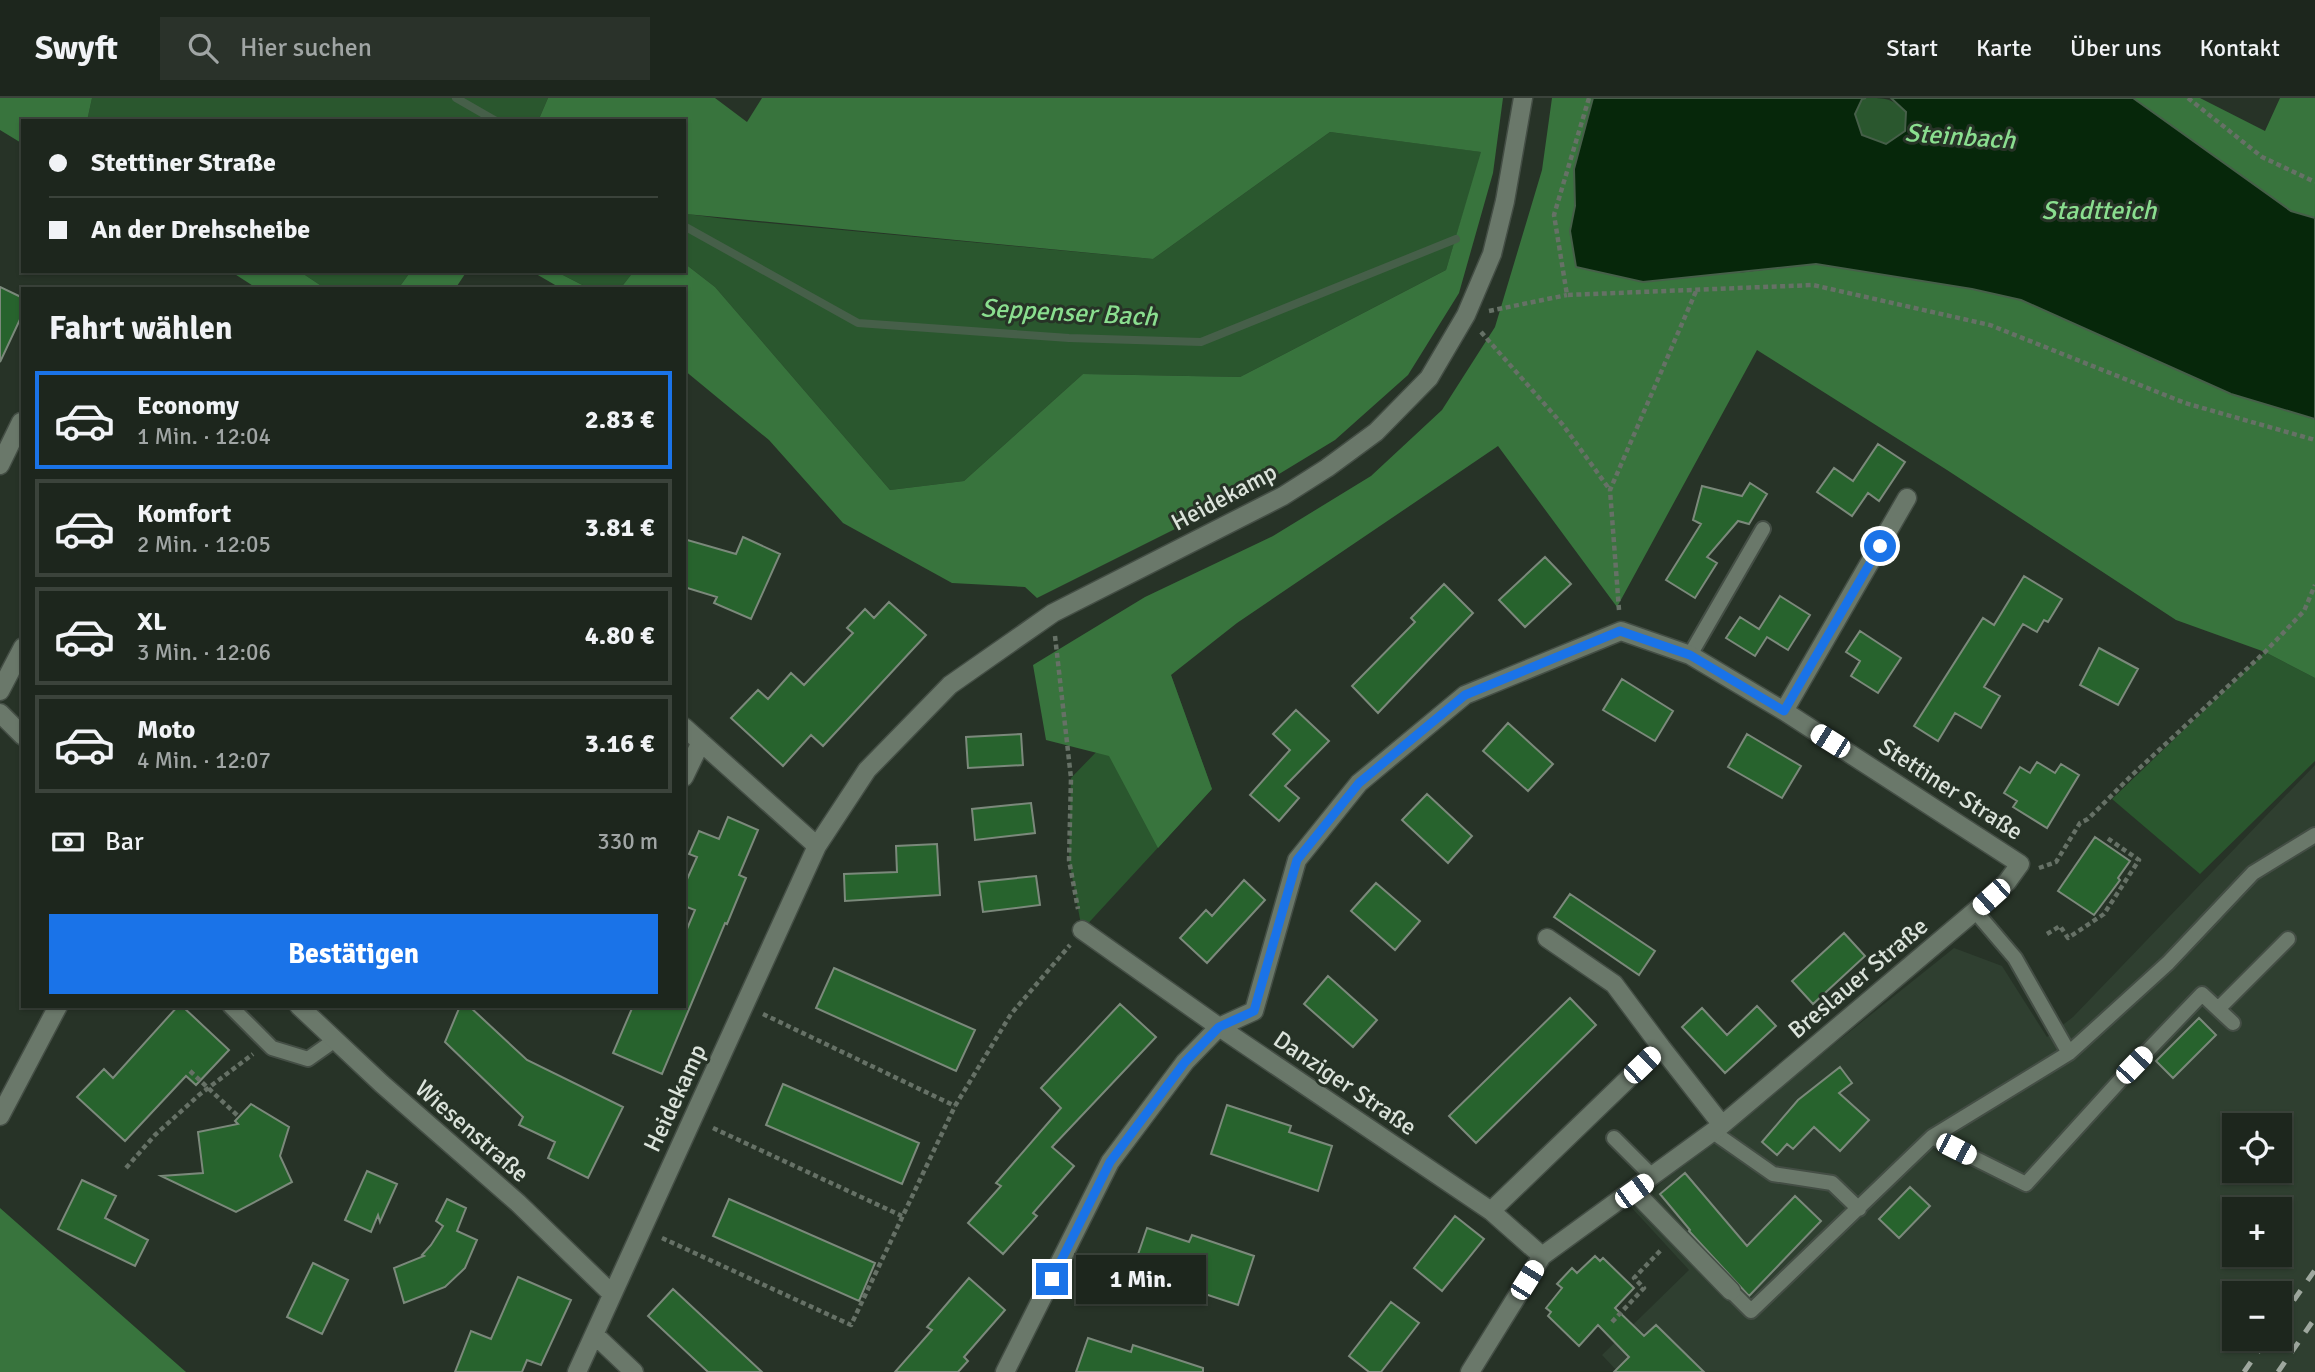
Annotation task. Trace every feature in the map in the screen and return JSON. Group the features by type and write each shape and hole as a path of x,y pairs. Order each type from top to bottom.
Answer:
{"street":[{"name":"Heidekamp","path":"577,1372 817,845 867,770 950,685 1053,613 1283,496 1376,432 1429,378 1466,315 1492,254 1505,201 1523,98"},
{"path":"0,465 21,422"},
{"path":"1784,711 1907,498"},
{"path":"1005,1372 1110,1162 1185,1062 1219,1027 1254,1011 1297,860 1359,783 1465,695 1620,631"},
{"name":"Stettiner Straße","path":"1620,631 1690,655 1784,711 2020,864"},
{"path":"0,691 21,651"},
{"path":"0,713 21,734"},
{"path":"686,729 817,845"},
{"path":"686,773 701,742"},
{"name":"Breslauer Straße","path":"1470,1372 1542,1256 1718,1129 1975,911 2007,882 2020,864"},
{"name":"Danziger Straße","path":"1082,930 1219,1027 1491,1211 1542,1256"},
{"path":"1547,938 1614,984 1718,1129"},
{"path":"0,1116 57,1008"},
{"name":"Wiesenstraße","path":"301,1008 382,1084 518,1203 612,1294"},
{"path":"1491,1211 1661,1046"},
{"path":"1634,1191 1731,1291"},
{"path":"595,1335 634,1372"}],"lane":[{"path":"1690,655 1763,528"},
{"path":"1731,1291 1751,1311 1932,1137 2069,1054 2168,963 2253,873 2315,835"},
{"path":"1975,911 2015,958 2069,1054"},
{"path":"2219,1009 2288,939"},
{"path":"1932,1137 2026,1184 2202,994 2234,1023"},
{"path":"232,1008 272,1048 308,1059 335,1040"},
{"path":"1718,1129 1773,1174 1832,1183 1858,1209"},
{"path":"1614,1138 1653,1177"}],"path":[{"path":"1567,295 1554,215 1589,98"},
{"path":"2188,98 2262,158 2315,182"},
{"path":"1466,315 1567,295 1813,285 1990,325 2185,403 2315,440"},
{"path":"1620,631 1611,490 1697,289"},
{"path":"1473,340 1492,299"},
{"path":"1479,330 1563,425 1611,490"},
{"path":"2020,864 2034,869 2056,862 2080,823 2088,819 2265,652 2304,611 2315,585"},
{"path":"642,1229 851,1325 955,1106 1011,1014 1082,930 1069,860 1071,778 1053,613"},
{"path":"1048,642 1068,631"},
{"path":"2047,934 2060,926 2068,938 2104,914 2139,860 2107,838"},
{"path":"744,1005 955,1106"},
{"path":"127,1168 155,1135 207,1087 268,1044"},
{"path":"190,1072 239,1117"},
{"path":"693,1118 902,1216"},
{"path":"1612,1322 1644,1288 1634,1278 1676,1235"}],"shaded area":[{"path":"0,98 92,98 87,119 21,119 21,143 0,130"},
{"path":"92,98 548,98 539,119 87,119"},
{"path":"548,98 715,98 747,122 762,98 1503,98 1493,173 1459,293 1408,375 1335,440 1251,491 1037,598 1025,587 952,583 843,523 769,440 686,372 686,287 622,287 632,273 686,273 686,265 715,287 890,490 964,481 1083,374 1240,377 1446,270 1481,152 1330,132 1153,259 686,214 686,119 539,119"},
{"path":"1552,98 1593,98 1574,169 1575,206 1570,231 1737,273 1816,264 1972,289 2021,300 2231,394 2315,419 2315,678 2265,652 2176,620 1757,350 1617,607 1498,446 1237,623 1171,675 1212,789 1158,848 1109,756 1046,740 1033,665 1145,597 1273,536 1371,476 1442,410 1495,327 1542,170"},
{"path":"2133,98 2200,98 2265,131 2280,98 2315,98 2315,218 2291,212"},
{"path":"1862,99 1892,101 1901,107 1906,112 1905,131 1886,144 1862,136 1855,114"},
{"path":"1330,132 1482,152 1446,270 1240,377 1083,374 964,481 890,490 715,287 686,265 686,212 725,219 1153,259"},
{"path":"233,273 302,273 323,287 255,287"},
{"path":"302,273 410,273 399,287 323,287"},
{"path":"410,273 466,273 456,287 399,287"},
{"path":"534,273 559,273 586,287 559,287"},
{"path":"559,273 632,273 622,287 586,287"},
{"path":"2265,652 2315,678 2315,761 2200,874 2112,799"},
{"path":"1171,675 1212,789 1082,930 1069,860 1071,778"},
{"path":"2315,765 2315,1372 1618,1372 1602,1355 1689,1270 1631,1207 1954,948 2002,966 2047,1037 2073,1017"},
{"path":"0,1208 186,1372 0,1372"}],"water":[{"name":"Stadtteich","path":"1593,98 1866,98 1862,99 1855,114 1862,135 1886,144 1905,131 1906,112 1891,98 2133,98 2291,211 2315,218 2315,419 2231,394 2021,300 1972,289 1816,264 1643,282 1576,267 1570,231 1575,206 1574,169"}],"building":[{"path":"0,287 21,297 21,317 0,362"},
{"path":"1878,444 1905,462 1879,501 1868,493 1852,516 1817,492 1834,468 1853,481"},
{"path":"1750,483 1767,494 1749,524 1738,521 1707,557 1717,563 1695,598 1666,580 1701,524 1693,520 1702,486 1742,496"},
{"path":"743,537 780,554 751,619 714,603 717,597 686,588 686,540 736,554"},
{"path":"1545,557 1571,584 1525,627 1499,600"},
{"path":"2024,576 2062,599 2048,622 2044,620 2037,632 2023,624 1984,687 2000,696 1981,728 1955,713 1938,741 1914,726 1983,618 1994,625"},
{"path":"1444,584 1473,613 1378,713 1352,686 1415,622 1411,618"},
{"path":"1780,596 1810,615 1788,650 1767,637 1755,656 1726,638 1740,617 1759,629"},
{"path":"889,602 926,635 823,746 811,735 783,766 731,718 758,690 768,699 791,673 804,685 853,633 847,628 865,609 874,618"},
{"path":"1860,631 1901,658 1878,693 1851,676 1860,661 1846,652"},
{"path":"2099,648 2138,669 2118,705 2080,685"},
{"path":"1622,679 1673,711 1655,741 1603,710"},
{"path":"1296,710 1329,741 1285,786 1299,798 1279,821 1250,795 1290,750 1273,734"},
{"path":"1508,723 1553,764 1528,791 1483,751"},
{"path":"1021,734 1023,765 968,768 966,737"},
{"path":"1747,734 1801,766 1782,798 1728,767"},
{"path":"2037,762 2055,773 2061,764 2079,775 2047,828 2013,807 2017,801 2004,793 2020,767 2030,773"},
{"path":"1427,794 1472,836 1448,863 1402,820"},
{"path":"1031,803 1035,833 975,840 972,809"},
{"path":"728,817 758,830 739,875 746,878 662,1074 613,1053 632,1008 686,1008 686,931 695,910 686,907 686,882 697,857 689,854 699,831 719,839"},
{"path":"2095,837 2130,861 2118,878 2120,880 2094,915 2058,891"},
{"path":"937,844 940,895 845,901 844,874 897,872 896,846"},
{"path":"1036,876 1040,905 983,912 979,882"},
{"path":"1244,880 1265,900 1207,963 1180,938 1206,910 1212,916"},
{"path":"1376,883 1420,921 1395,950 1351,911"},
{"path":"1570,894 1655,951 1639,975 1554,917"},
{"path":"1844,933 1865,956 1813,1004 1792,981"},
{"path":"834,968 975,1030 956,1071 816,1008"},
{"path":"1328,976 1377,1020 1353,1047 1304,1004"},
{"path":"1570,998 1596,1025 1476,1143 1449,1116"},
{"path":"1120,1004 1156,1037 1052,1147 1074,1166 1033,1213 1037,1216 1003,1254 968,1223 1001,1186 996,1183 1061,1108 1041,1088"},
{"path":"1757,1006 1776,1026 1725,1073 1682,1027 1702,1008 1727,1035"},
{"path":"176,1008 184,1008 229,1050 196,1085 186,1076 125,1141 77,1097 104,1069 113,1078"},
{"path":"459,1008 471,1008 527,1060 623,1107 588,1178 548,1158 555,1142 519,1125 523,1117 445,1042"},
{"path":"2199,1018 2216,1035 2173,1078 2156,1061"},
{"path":"1840,1067 1852,1083 1839,1093 1869,1120 1840,1151 1814,1127 1793,1149 1787,1144 1777,1155 1762,1142 1798,1100"},
{"path":"783,1084 919,1143 902,1184 766,1125"},
{"path":"251,1104 289,1127 280,1156 292,1182 236,1212 161,1176 203,1173 198,1132 238,1124 235,1121"},
{"path":"1227,1105 1291,1126 1289,1132 1332,1146 1318,1191 1211,1154"},
{"path":"367,1171 397,1184 380,1222 378,1215 371,1232 345,1220"},
{"path":"1685,1173 1747,1246 1795,1196 1821,1221 1749,1296 1689,1231 1660,1194"},
{"path":"82,1180 116,1196 105,1218 148,1240 135,1266 58,1229"},
{"path":"1910,1187 1930,1206 1899,1238 1879,1219"},
{"path":"447,1199 466,1208 457,1231 477,1240 465,1268 445,1287 404,1303 394,1268 424,1256 422,1255 443,1226 436,1221"},
{"path":"729,1199 875,1263 859,1301 713,1236"},
{"path":"1455,1216 1484,1239 1442,1291 1414,1268"},
{"path":"1147,1228 1189,1242 1192,1235 1254,1256 1238,1305 1175,1284 1173,1289 1131,1275"},
{"path":"1595,1256 1600,1261 1603,1258 1634,1288 1615,1308 1644,1336 1656,1325 1704,1372 1614,1372 1629,1357 1598,1325 1579,1346 1548,1316 1551,1312 1546,1308 1562,1288 1557,1284 1572,1268 1577,1273"},
{"path":"313,1263 348,1280 322,1334 287,1317"},
{"path":"518,1277 571,1300 541,1365 527,1360 522,1372 455,1372 471,1331 491,1339"},
{"path":"969,1278 1005,1310 964,1357 968,1361 958,1372 895,1372 932,1330 927,1327"},
{"path":"673,1289 762,1372 708,1372 648,1316"},
{"path":"1391,1302 1419,1323 1381,1372 1369,1372 1349,1356"},
{"path":"1088,1338 1131,1352 1133,1345 1203,1368 1203,1372 1076,1372"}],"waterway":[{"name":"Seppenser Bach","path":"456,98 493,119"},
{"name":"Seppenser Bach","path":"686,227 858,323 1069,338 1201,342 1456,239"}],"railway":[{"path":"2292,1303 2315,1270"},
{"path":"2278,1372 2315,1318"},
{"path":"2244,1372 2259,1351"}],"route":[{"path":"1052,1279 1110,1162 1185,1062 1219,1027 1254,1011 1297,860 1359,783 1465,695 1620,631 1690,655 1784,711 1880,546"}],"water label":[{"name":"Steinbach","path":"1960,137"}]}
